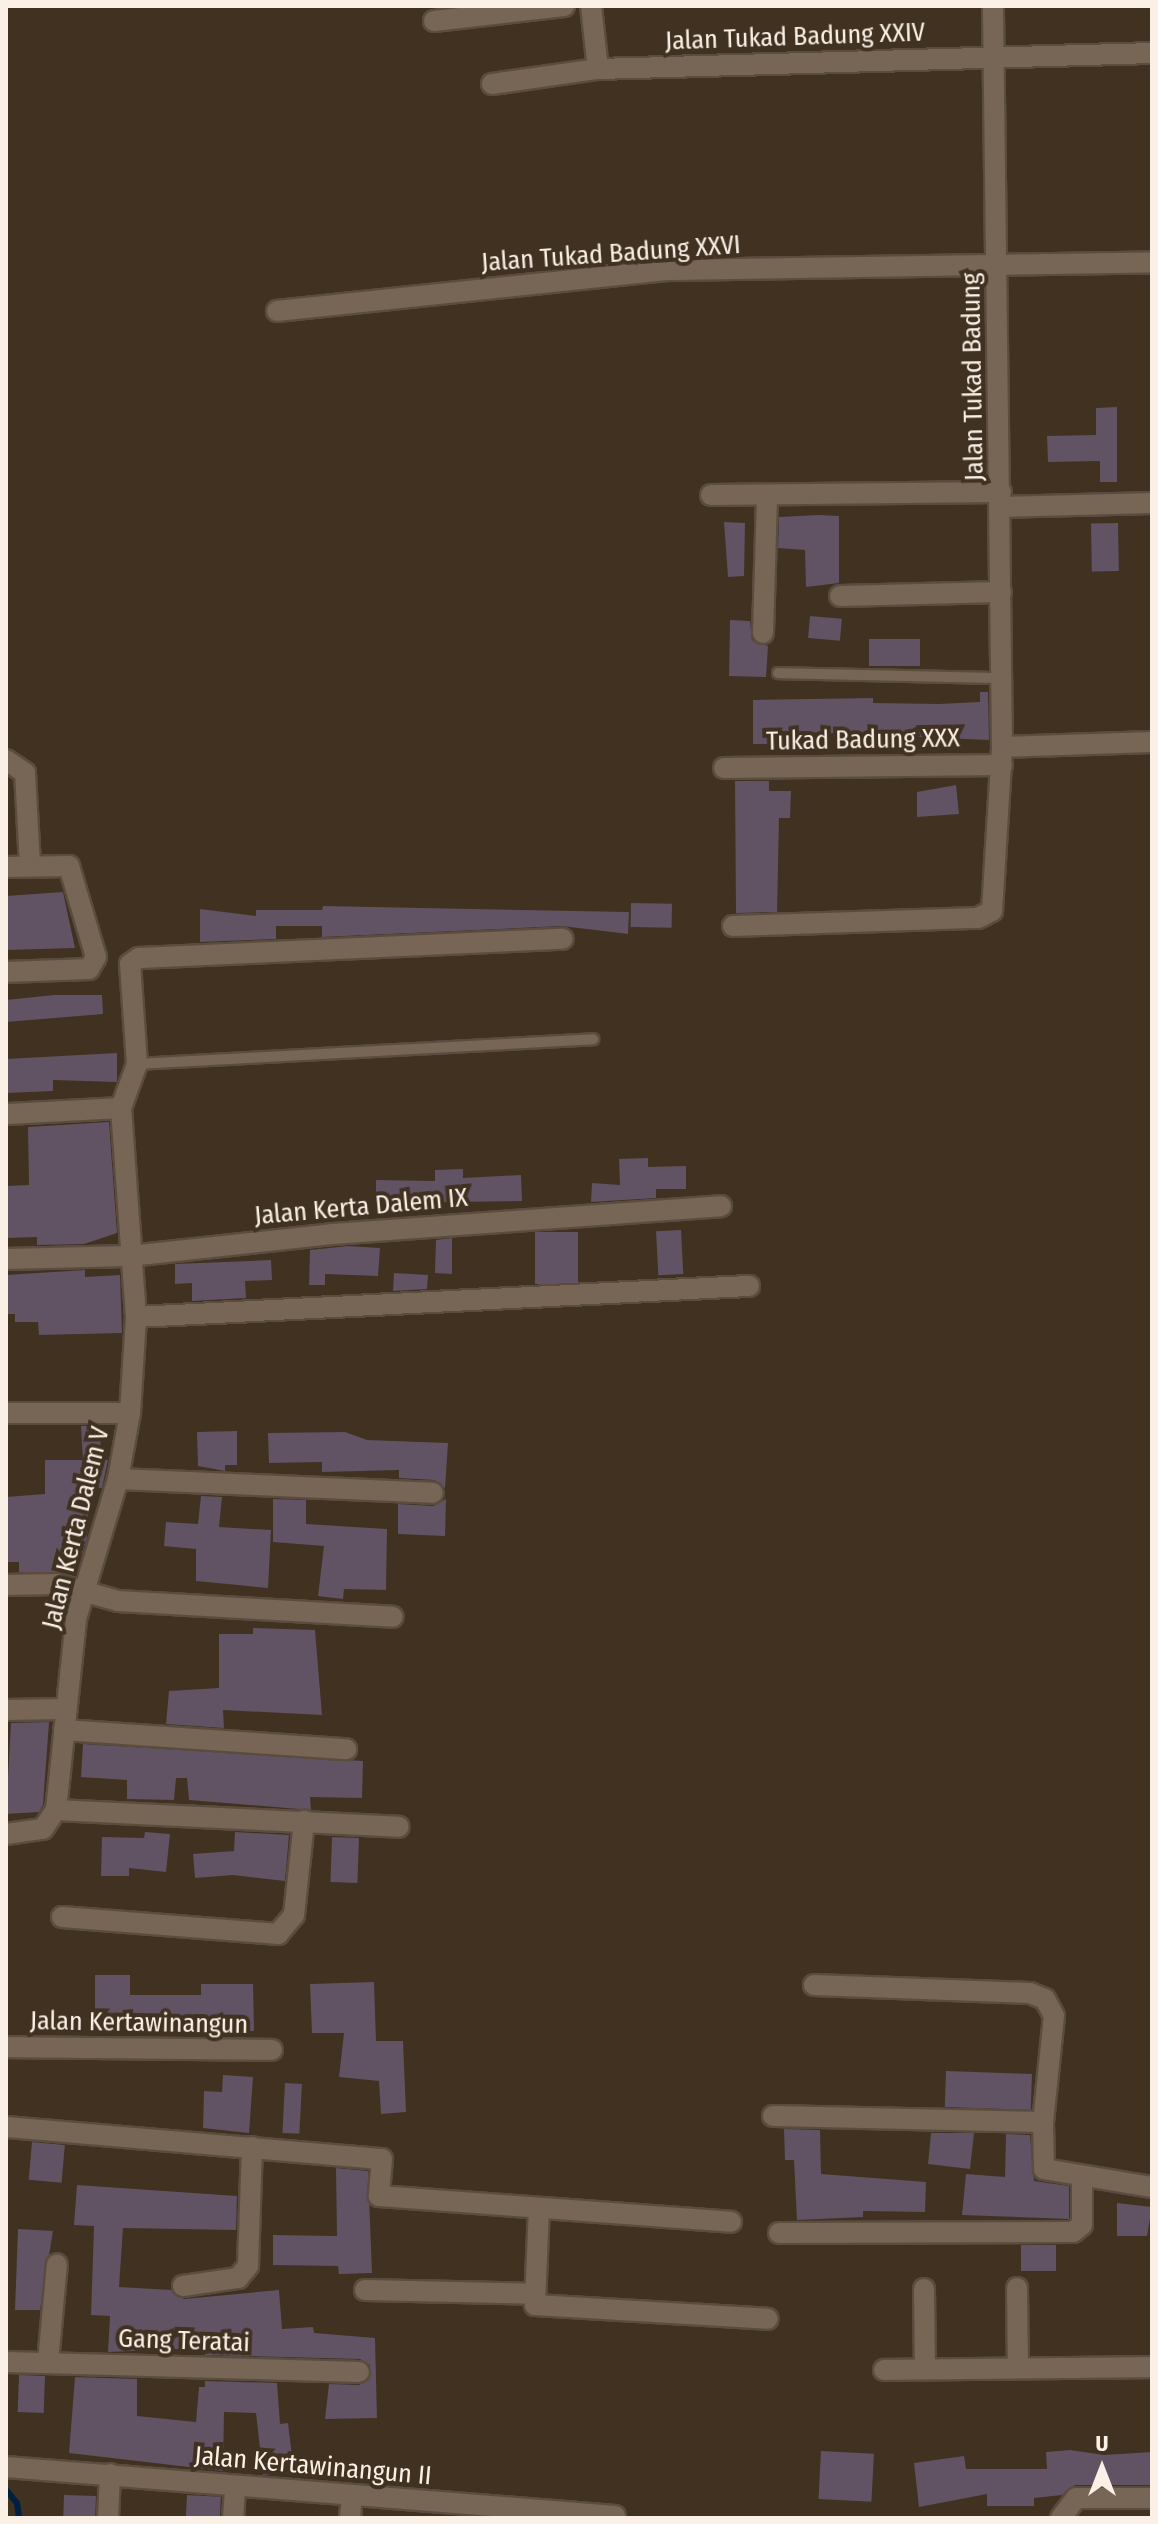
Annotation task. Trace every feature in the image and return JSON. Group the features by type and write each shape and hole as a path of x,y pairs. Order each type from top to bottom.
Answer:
{"street":[{"path":"434,21 564,6"},
{"path":"591,6 598,69"},
{"name":"Jalan Tukad Badung","path":"733,926 989,915 1002,756 993,6"},
{"name":"Jalan Tukad Badung XXIV","path":"492,84 598,69 1152,53"},
{"name":"Jalan Tukad Badung XXVI","path":"277,311 666,270 1152,262"},
{"path":"711,495 1152,503"},
{"path":"763,633 767,496"},
{"path":"840,596 1001,592"},
{"name":"Tukad Badung XXX","path":"724,768 1002,756 1152,742"},
{"path":"6,760 25,773 30,865"},
{"path":"6,867 69,866 94,966 6,972"},
{"name":"Jalan Kerta Dalem V","path":"54,1816 76,1619 118,1479 130,1413 136,1317 121,1108 137,1064 132,962 563,939"},
{"path":"6,1114 121,1108"},
{"name":"Jalan Kerta Dalem IX","path":"6,1259 130,1256 332,1234 721,1206"},
{"path":"136,1317 749,1286"},
{"path":"6,1413 130,1413"},
{"path":"118,1479 433,1493"},
{"path":"6,1585 57,1584 118,1601 393,1617"},
{"path":"6,1710 66,1709"},
{"path":"64,1730 346,1749"},
{"path":"6,1834 32,1833 54,1816 304,1821 399,1827"},
{"path":"62,1917 278,1934 294,1915 304,1821"},
{"path":"814,1985 1030,1993 1045,1999 1054,2016 1043,2122 1046,2171 1152,2187"},
{"name":"Jalan Kertawinangun","path":"6,2047 272,2050"},
{"path":"773,2116 1043,2122"},
{"path":"6,2127 382,2159 379,2196 731,2222"},
{"path":"183,2286 238,2278 248,2266 252,2147"},
{"path":"779,2233 1073,2232 1082,2225 1082,2178"},
{"path":"539,2208 535,2305 768,2319"},
{"path":"48,2362 57,2264"},
{"path":"1017,2288 1018,2368"},
{"path":"924,2289 925,2369"},
{"path":"365,2290 535,2294"},
{"name":"Gang Teratai","path":"6,2362 359,2372"},
{"path":"884,2370 1152,2367"},
{"name":"Jalan Kertawinangun II","path":"6,2467 615,2516"},
{"path":"108,2518 110,2474"},
{"path":"233,2518 235,2486"},
{"path":"350,2518 352,2496"},
{"path":"1061,2518 1076,2498 1152,2498"}],"lane":[{"path":"778,673 1000,678"},
{"path":"137,1064 593,1039"}],"building":[{"path":"1117,407 1117,482 1100,482 1100,461 1048,462 1047,436 1096,435 1096,408"},
{"path":"839,516 839,583 806,587 805,550 778,548 779,517"},
{"path":"724,522 745,523 744,576 728,577"},
{"path":"1091,523 1118,523 1119,571 1092,571"},
{"path":"810,616 842,619 840,641 808,638"},
{"path":"730,620 750,621 752,640 768,646 766,677 729,676"},
{"path":"869,639 920,639 920,666 869,666"},
{"path":"980,692 988,692 989,740 780,731 780,744 753,744 753,700 873,698 873,703 939,704 980,702"},
{"path":"735,781 769,781 769,791 791,791 790,818 779,818 777,912 736,913"},
{"path":"956,785 959,814 917,817 917,792"},
{"path":"63,892 75,948 6,950 6,896"},
{"path":"631,903 672,904 672,928 631,927"},
{"path":"323,906 629,912 628,934 562,926 322,937 322,926 276,926 276,939 200,942 200,909 256,916 256,910 322,910"},
{"path":"54,995 102,995 103,1014 6,1022 6,1000"},
{"path":"117,1053 117,1082 53,1080 53,1091 6,1093 6,1059"},
{"path":"109,1122 117,1233 84,1244 37,1245 37,1237 6,1238 6,1186 29,1185 28,1127"},
{"path":"648,1158 648,1167 686,1166 686,1189 656,1189 656,1198 591,1202 592,1183 620,1185 619,1159"},
{"path":"463,1169 463,1178 521,1175 522,1201 376,1203 376,1180 435,1181 435,1170"},
{"path":"681,1230 683,1274 658,1275 656,1231"},
{"path":"535,1232 578,1232 578,1284 535,1284"},
{"path":"452,1238 452,1274 435,1273 436,1240"},
{"path":"348,1246 380,1248 378,1276 325,1274 325,1285 309,1285 310,1250"},
{"path":"271,1260 272,1280 245,1281 246,1298 192,1301 192,1283 175,1284 175,1264"},
{"path":"85,1270 85,1277 120,1275 122,1333 39,1335 38,1322 15,1322 15,1314 6,1314 6,1275"},
{"path":"394,1273 428,1275 427,1289 393,1291"},
{"path":"81,1426 100,1426 101,1460 108,1460 102,1488 89,1488 87,1538 76,1574 19,1572 19,1562 6,1562 6,1497 45,1494 45,1460 83,1460"},
{"path":"237,1431 237,1465 225,1465 225,1471 198,1466 197,1432"},
{"path":"345,1432 367,1440 448,1443 445,1488 434,1480 399,1478 399,1470 322,1472 322,1462 269,1463 268,1433"},
{"path":"201,1496 222,1497 219,1527 271,1530 268,1588 196,1581 196,1549 164,1546 166,1522 198,1524"},
{"path":"273,1499 306,1500 306,1524 387,1529 386,1590 344,1589 343,1599 318,1596 324,1546 273,1542"},
{"path":"446,1499 445,1536 398,1534 398,1504 433,1506"},
{"path":"253,1628 315,1630 322,1715 223,1710 224,1728 166,1724 169,1691 219,1688 219,1634 253,1634"},
{"path":"49,1722 43,1805 39,1812 6,1814 11,1723"},
{"path":"83,1744 363,1761 362,1798 310,1797 311,1810 189,1800 187,1778 176,1778 174,1800 127,1799 127,1780 81,1777"},
{"path":"145,1832 170,1834 166,1872 129,1868 129,1876 101,1876 102,1837 144,1838"},
{"path":"235,1832 289,1835 285,1881 233,1875 195,1878 193,1854 234,1851"},
{"path":"332,1837 359,1838 357,1883 330,1882"},
{"path":"95,1975 130,1975 130,1995 201,1995 201,1984 253,1984 254,2031 137,2033 137,2026 95,2027"},
{"path":"374,1982 376,2041 403,2041 406,2112 381,2114 379,2081 339,2077 344,2033 312,2033 310,1984"},
{"path":"946,2071 1032,2074 1031,2110 945,2107"},
{"path":"223,2075 253,2077 249,2133 203,2128 204,2091 222,2092"},
{"path":"285,2083 302,2084 299,2134 282,2133"},
{"path":"784,2129 820,2130 821,2174 926,2182 925,2212 863,2211 863,2217 797,2220 794,2160 785,2160"},
{"path":"931,2133 974,2133 970,2169 928,2164"},
{"path":"1006,2134 1030,2135 1034,2181 1069,2186 1069,2219 962,2215 966,2174 1005,2177"},
{"path":"32,2142 65,2145 62,2183 29,2180"},
{"path":"336,2168 368,2171 372,2273 339,2274 338,2266 273,2265 273,2235 337,2236"},
{"path":"77,2185 237,2196 236,2230 123,2228 119,2287 171,2290 184,2299 279,2290 282,2329 313,2327 314,2333 375,2338 377,2418 325,2419 329,2384 359,2385 370,2378 370,2365 360,2359 205,2355 205,2348 108,2352 110,2316 91,2315 94,2226 74,2225"},
{"path":"1117,2203 1152,2207 1147,2236 1117,2236"},
{"path":"18,2229 53,2231 40,2310 15,2310"},
{"path":"1021,2245 1056,2245 1056,2271 1021,2271"},
{"path":"19,2375 45,2376 44,2413 18,2412"},
{"path":"75,2377 137,2379 137,2416 196,2422 199,2387 205,2387 205,2381 277,2383 280,2424 288,2423 294,2473 263,2475 256,2413 224,2412 223,2471 69,2453"},
{"path":"1070,2450 1104,2455 1152,2452 1152,2485 1075,2485 1062,2495 1034,2498 1034,2506 987,2506 987,2494 919,2507 914,2463 964,2456 966,2469 1047,2469 1046,2452"},
{"path":"821,2451 874,2454 871,2502 818,2499"},
{"path":"64,2495 96,2496 95,2518 63,2518"},
{"path":"187,2495 221,2497 220,2518 186,2518"}],"waterway":[{"path":"6,2490 17,2503 19,2518"}]}
